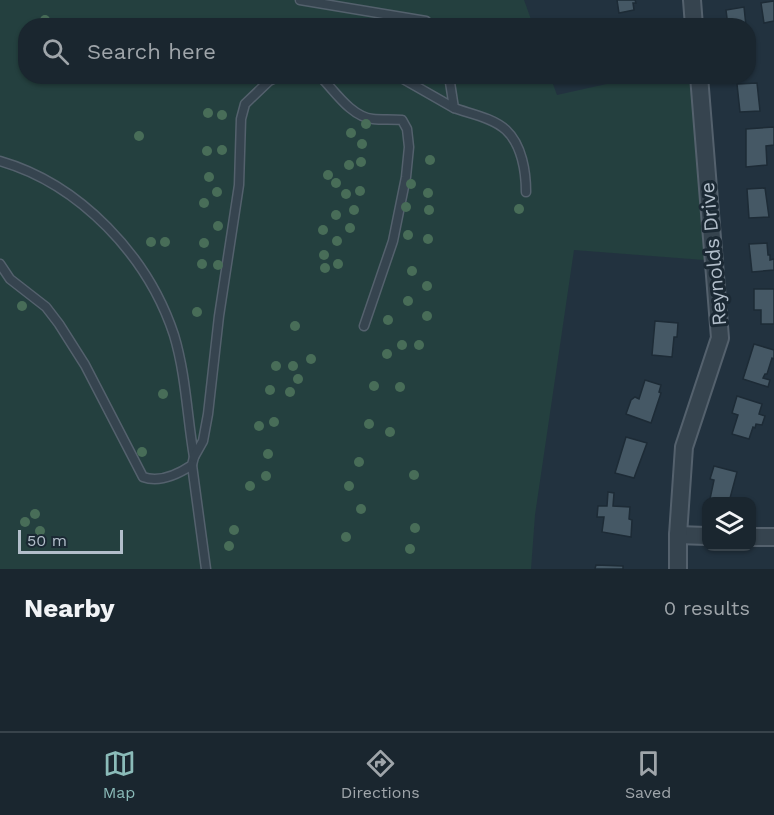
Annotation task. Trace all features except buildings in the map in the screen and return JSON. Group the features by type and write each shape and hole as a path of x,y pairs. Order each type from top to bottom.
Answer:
{"street":[{"path":"692,0 693,18"},
{"name":"Reynolds Drive","path":"678,569 684,447 720,338 700,84"},
{"path":"678,535 702,536"},
{"path":"756,537 774,537"}],"lane":[{"path":"300,0 408,18"},
{"path":"0,264 10,279 46,307 59,324 85,365 143,477 153,480 178,474 193,461 203,441 239,185 242,119 245,104 266,84"},
{"path":"327,84 349,107 362,116 372,119 402,120 407,129 410,147 393,241 364,326"},
{"path":"412,84 454,108 490,120 507,130 522,159 526,175 526,192"},
{"path":"450,84 454,108"},
{"path":"0,161 46,179 69,194 100,220 139,266 164,311 174,335 185,387 206,569"}],"green space":[{"path":"0,0 524,0 530,18 18,18 18,84 553,84 557,95 606,84 705,84 717,261 574,250 535,515 531,569 0,569"}]}
